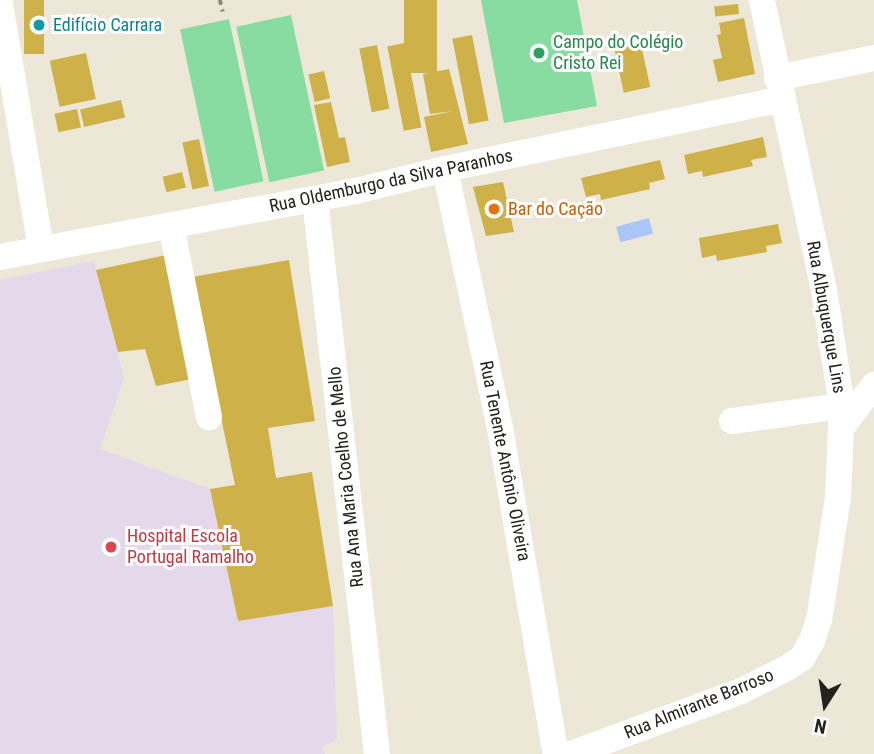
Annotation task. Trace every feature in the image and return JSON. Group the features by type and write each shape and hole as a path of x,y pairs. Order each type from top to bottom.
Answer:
{"street":[{"name":"Rua Albuquerque Lins","path":"762,0 824,290 842,417 836,509 819,620 802,658 787,668"},
{"path":"0,4 7,74 41,249"},
{"name":"Rua Oldemburgo da Silva Paranhos","path":"0,257 315,199 779,89 874,58"},
{"name":"Rua Tenente Antônio Oliveira","path":"444,169 500,428 556,754"},
{"name":"Rua Ana Maria Coelho de Mello","path":"315,199 377,754"},
{"path":"171,225 209,417"},
{"path":"732,421 842,417 874,385"},
{"name":"Rua Almirante Barroso","path":"571,754 741,691 787,668"}],"path":[{"path":"220,0 223,12"}],"shaded area":[{"name":"Hospital Escola Portugal Ramalho","path":"94,261 124,378 100,449 210,489 238,620 333,606 337,740 322,747 325,754 0,754 0,280"}],"green space":[{"name":"Campo do Colégio Cristo Rei","path":"481,0 577,0 597,106 504,123"},
{"path":"291,15 324,171 269,182 236,27"},
{"path":"229,19 264,181 215,192 180,29"}],"water":[{"path":"649,218 653,233 620,242 616,227"}],"building":[{"name":"Edifício Carrara","path":"24,0 44,0 44,54 24,54"},
{"path":"404,0 437,0 437,73 404,73"},
{"path":"738,4 739,14 715,16 714,7"},
{"path":"744,18 755,74 718,82 713,60 722,58 717,35 721,34 719,23"},
{"path":"472,35 489,120 469,124 452,39"},
{"path":"405,43 421,127 404,131 387,46"},
{"path":"641,44 650,87 624,93 615,50"},
{"path":"377,45 389,109 372,112 359,48"},
{"path":"86,53 96,99 60,107 50,61"},
{"path":"449,69 468,144 431,152 424,117 454,111 430,114 423,74"},
{"path":"324,71 330,98 315,102 308,75"},
{"path":"121,100 125,118 84,127 80,109"},
{"path":"331,102 339,138 345,137 350,162 327,167 314,105"},
{"path":"77,109 81,128 58,132 55,114"},
{"path":"763,137 767,157 751,160 753,166 703,177 702,171 688,174 684,155"},
{"path":"199,139 209,186 192,189 182,143"},
{"path":"660,160 665,179 649,183 650,189 601,200 600,194 586,197 581,178"},
{"path":"182,172 186,188 166,192 163,177"},
{"name":"Bar do Cação","path":"503,182 514,232 486,236 473,187"},
{"path":"778,224 782,243 766,246 767,252 717,261 716,255 702,258 699,238"},
{"path":"171,254 197,378 156,386 145,349 118,352 96,270"},
{"path":"289,260 315,421 268,428 276,478 312,472 333,606 238,621 210,489 235,485 192,277"}],"place":[{"name":"Edifício Carrara","path":"39,25"},
{"name":"Campo do Colégio Cristo Rei","path":"539,53"},
{"name":"Bar do Cação","path":"494,209"},
{"name":"Hospital Escola Portugal Ramalho","path":"111,547"}]}
